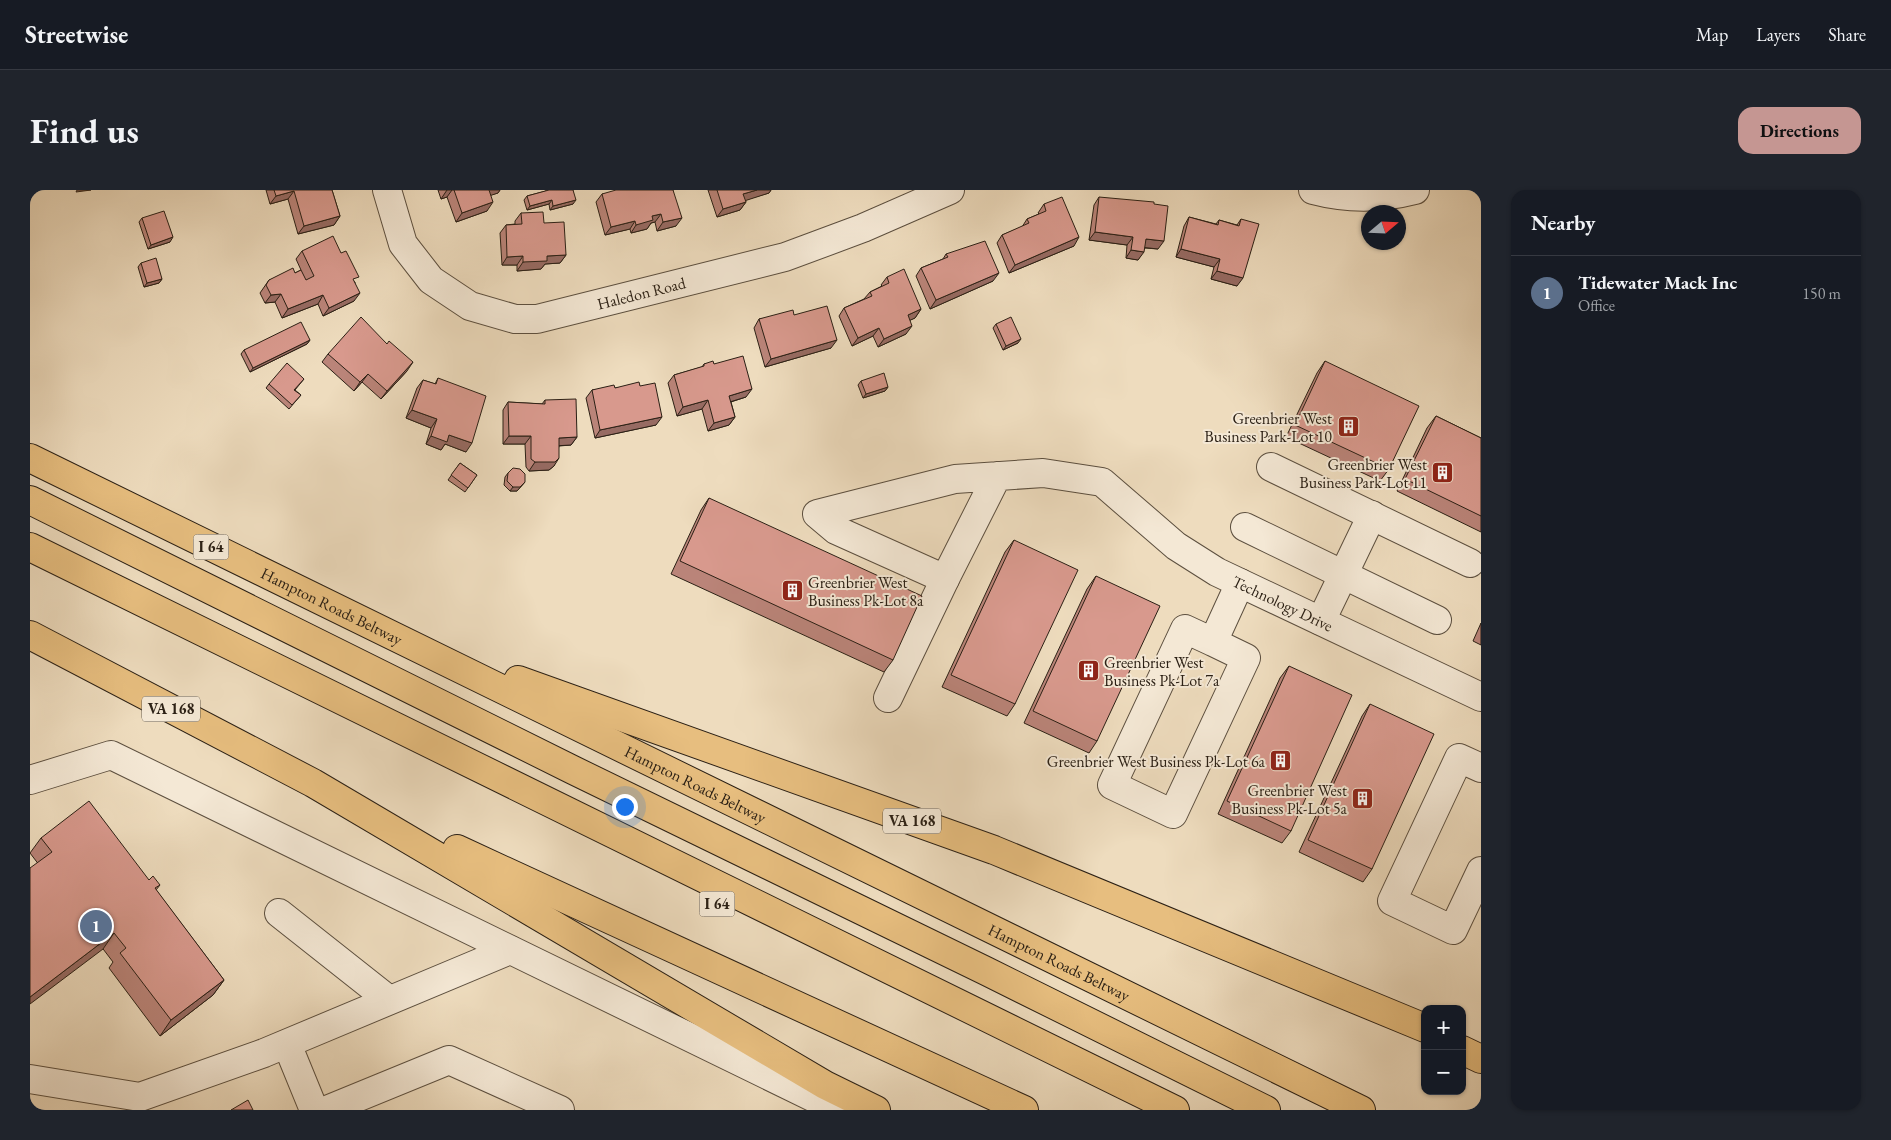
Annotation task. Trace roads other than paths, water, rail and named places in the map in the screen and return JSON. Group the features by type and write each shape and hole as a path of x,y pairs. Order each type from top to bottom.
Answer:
{"highway":[{"name":"Hampton Roads Beltway","path":"30,458 1361,1110"},
{"path":"30,500 572,770 915,936 1266,1110"},
{"path":"30,547 1174,1110"},
{"name":"I 64","path":"30,565 1133,1110"},
{"name":"VA 168","path":"30,635 312,783 825,1085 876,1110"},
{"name":"VA 168","path":"391,635 994,850 1261,959 1421,1028"},
{"path":"312,783 1024,1110"},
{"path":"1466,1043 1481,1049"},
{"path":"1466,1052 1481,1059"}],"street":[{"name":"Haledon Road","path":"387,190 403,244 431,280 470,306 515,319 537,320 785,257 863,228 950,190"},
{"path":"1313,190 1335,196 1369,198 1391,196 1414,190"},
{"path":"1271,467 1470,563"},
{"name":"Technology Drive","path":"997,476 1043,473 1102,482 1176,546 1240,583 1481,697"},
{"path":"945,579 836,530 817,514 955,479 997,476"},
{"path":"888,698 997,476"},
{"path":"1321,621 1372,515"},
{"path":"1245,527 1438,620"},
{"path":"1213,642 1240,583"},
{"path":"1186,629 1213,642 1246,658 1173,814 1112,785 1186,629"},
{"path":"30,780 111,755 839,1110"},
{"path":"1481,768 1459,758 1392,901 1453,930 1481,871"},
{"path":"279,913 389,1000"},
{"path":"30,1079 140,1097 287,1044 510,950"},
{"path":"287,1044 314,1110"},
{"path":"327,1110 449,1060 560,1110"}],"place":[{"name":"Greenbrier West Business Park-Lot 10","path":"1348,427"},
{"name":"Greenbrier West Business Park-Lot 11","path":"1443,473"},
{"name":"Greenbrier West Business Pk-Lot 8a","path":"792,591"},
{"name":"Greenbrier West Business Pk-Lot 7a","path":"1088,671"},
{"name":"Greenbrier West Business Pk-Lot 6a","path":"1281,761"},
{"name":"Greenbrier West Business Pk-Lot 5a","path":"1363,799"},
{"name":"Tidewater Mack Inc","path":"96,926"}]}
